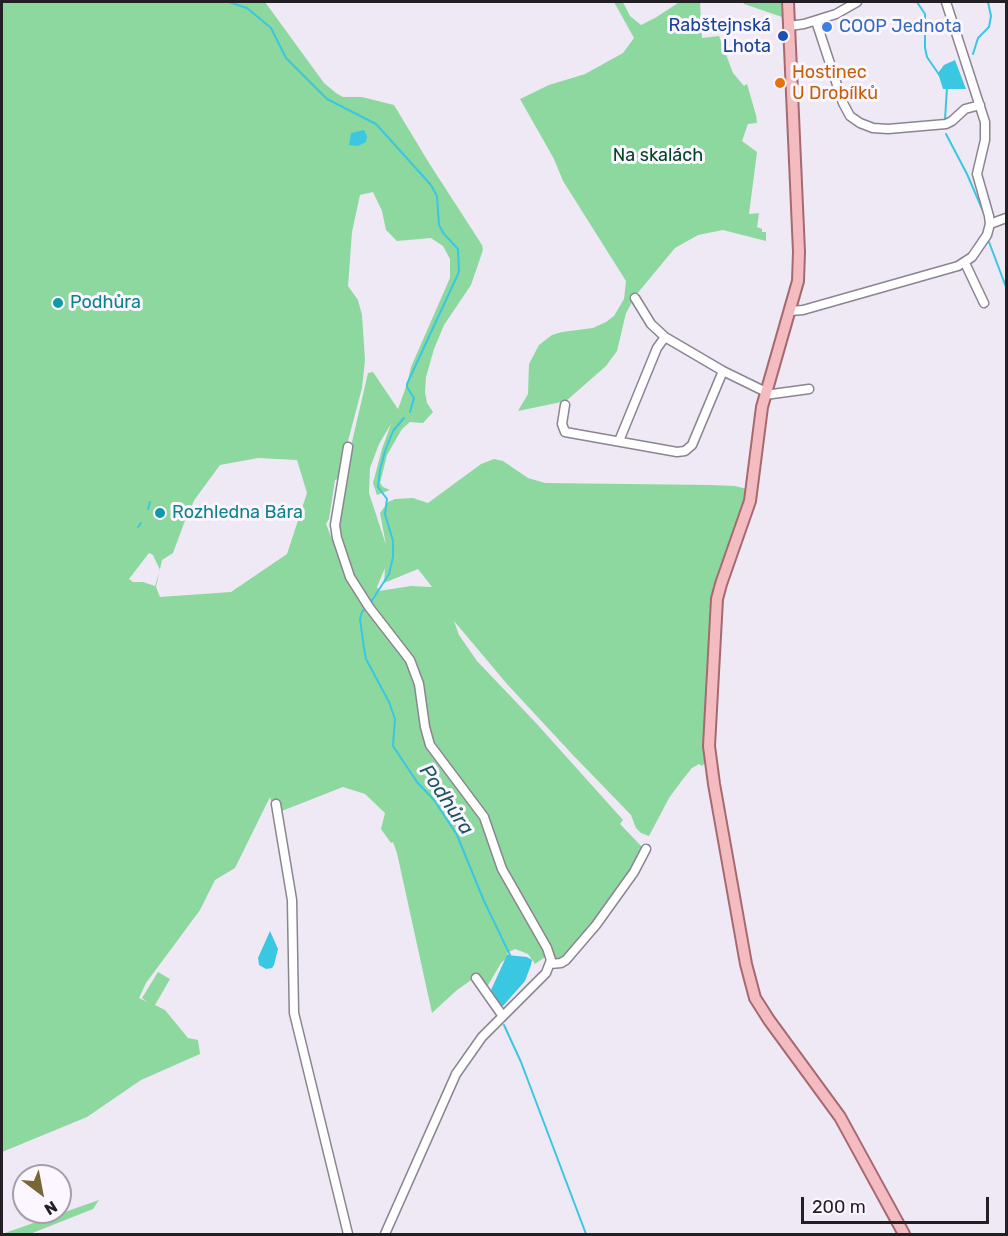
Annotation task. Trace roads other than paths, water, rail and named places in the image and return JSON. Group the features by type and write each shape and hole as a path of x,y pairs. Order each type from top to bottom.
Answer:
{"main road":[{"path":"788,2 799,262 796,289 765,393 750,501 717,599 709,735 714,784 746,964 755,998 840,1117 904,1234"}],"street":[{"path":"789,26 816,21 841,12 857,2"},
{"path":"790,311 803,310 903,283 965,263 987,235 990,224 977,178 978,163 986,135 980,105 946,2"},
{"path":"816,21 843,103 850,116 860,123 873,128 888,129 946,124 965,109 980,105"},
{"path":"990,224 1006,218"},
{"path":"965,263 984,303"},
{"path":"634,298 651,324 665,337 765,393 809,389"},
{"path":"618,441 657,348 665,337"},
{"path":"565,405 562,424 566,432 677,452 687,450 723,371"},
{"path":"348,447 334,525 350,577 369,607 410,660 419,684 430,745 484,817 499,861 551,957 546,973 502,1015 473,1048 450,1086 385,1234"},
{"path":"276,804 292,900 294,1013 348,1234"},
{"path":"550,964 566,960 596,925 634,872 646,849"},
{"path":"476,978 502,1015"}],"water":[{"path":"955,60 966,89 943,89 938,73 944,65"},
{"path":"364,130 367,136 366,142 358,146 349,145 351,133"},
{"path":"270,931 278,949 274,965 266,969 259,965 258,958"},
{"path":"507,955 527,957 532,960 525,981 503,1006 497,1004 491,990"}],"waterway":[{"name":"Podhůra","path":"229,2 247,8 271,28 286,58 327,99 376,124 431,185 437,196 439,225 458,249 459,272 407,384 414,398 410,412"},
{"path":"917,2 925,14 927,57 940,76"},
{"path":"973,54 978,38 989,27 991,16 988,2"},
{"path":"945,119 947,88"},
{"path":"946,134 986,218"},
{"path":"989,242 1006,287"},
{"name":"Podhůra","path":"371,602 389,574 393,557 393,541 385,514 387,499 378,487 380,470 393,431 404,418"},
{"path":"148,509 150,502"},
{"path":"138,527 141,523"},
{"name":"Podhůra","path":"365,608 360,619 366,659 389,702 395,719 393,746 457,835 484,901 510,955"},
{"name":"Podhůra","path":"504,1025 521,1062 586,1234"}],"place":[{"name":"COOP Jednota","path":"827,27"},
{"name":"Rabštejnská Lhota","path":"783,36"},
{"name":"Hostinec U Drobílků","path":"780,83"},
{"name":"Podhůra","path":"58,303"},
{"name":"Rozhledna Bára","path":"160,513"}],"park label":[{"name":"Na skalách","path":"658,156"}]}
